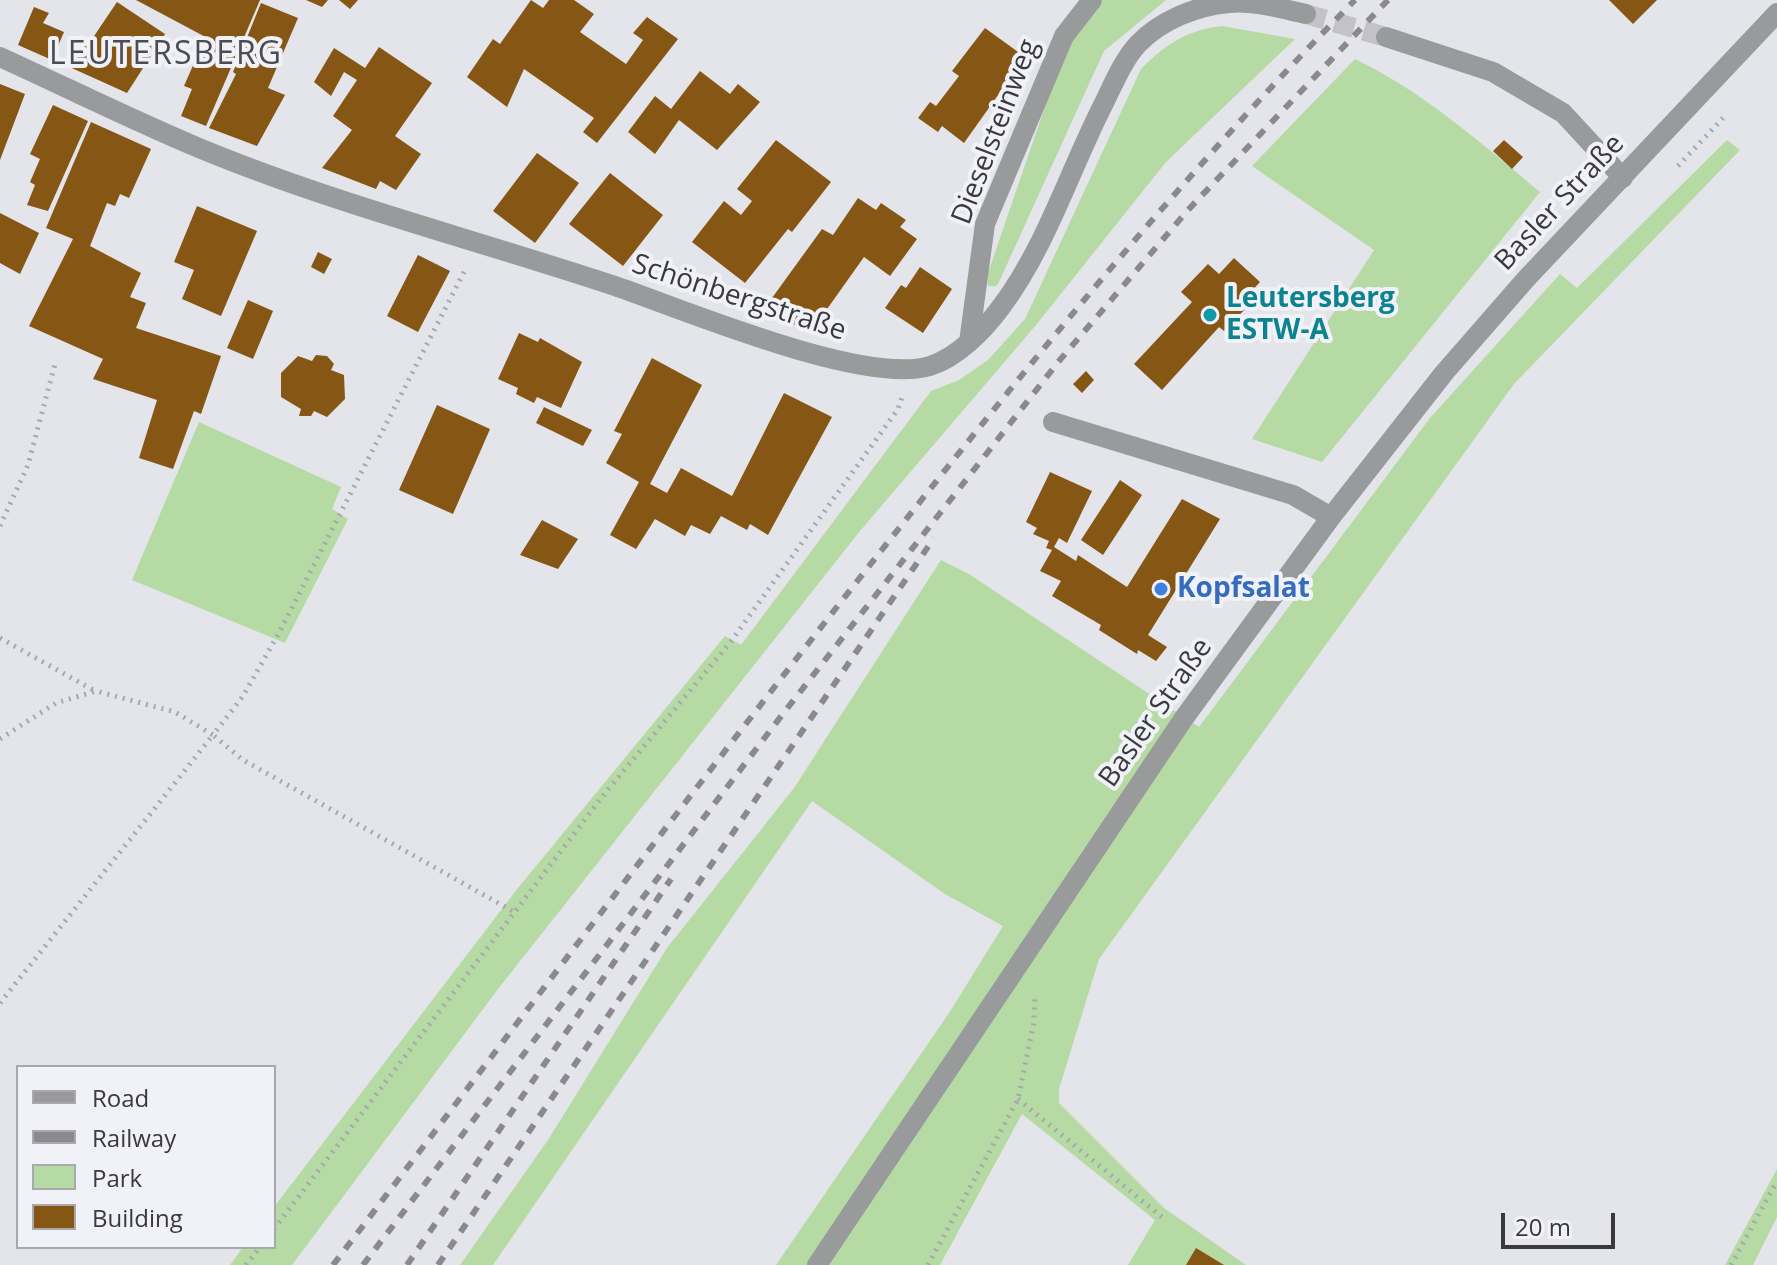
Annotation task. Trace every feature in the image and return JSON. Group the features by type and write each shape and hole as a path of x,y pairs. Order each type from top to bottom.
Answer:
{"street":[{"name":"Dieselsteinweg","path":"969,342 985,224 1064,36 1092,0"},
{"name":"Schönbergstraße","path":"0,57 200,148 360,207 480,241 794,347 860,366 910,371 935,364 969,342 985,328 1013,291 1039,245 1096,120 1136,46 1160,26 1197,8 1232,2 1306,14"},
{"name":"Basler Straße","path":"817,1265 1184,718 1331,517 1444,373 1526,279 1777,13"},
{"path":"1386,37 1493,72 1563,113 1623,178"},
{"path":"1053,422 1293,495 1331,517"}],"path":[{"path":"1670,174 1713,130"},
{"path":"0,1003 243,696 280,631 480,241"},
{"path":"0,526 28,465 56,360"},
{"path":"276,1226 602,797 732,640 898,409 910,371"},
{"path":"0,638 96,691 175,712 213,735 243,760 516,913"},
{"path":"0,739 56,703 96,691"},
{"path":"928,1265 1018,1099 1034,1022 1035,981"},
{"path":"1018,1099 1163,1218"},
{"path":"1731,1265 1777,1181"},
{"path":"246,1265 258,1249"}],"green space":[{"path":"1103,0 1166,0 1104,51 999,282 996,286 988,286 987,276 1062,57 1088,14"},
{"path":"1222,26 1295,39 1166,162 1036,325 860,531 498,989 292,1265 230,1265 242,1249 276,1249 276,1204 518,888 725,636 741,645 931,391 959,380 988,360 1025,319 1141,69 1159,52 1198,31"},
{"path":"1355,59 1429,103 1540,192 1322,462 1252,439 1374,250 1252,166"},
{"path":"1727,140 1740,150 1514,384 1099,959 1059,1089 1059,1103 1164,1208 1246,1265 1128,1265 1155,1220 1022,1114 940,1265 776,1265 949,1013 1003,926 945,894 812,801 493,1265 460,1265 548,1140 667,948 794,788 941,560 969,574 1199,727 1430,418 1560,274 1577,288"},
{"path":"199,422 341,487 332,509 348,519 285,643 132,580"},
{"path":"1777,1169 1777,1217 1753,1265 1725,1265"}],"building":[{"path":"136,0 260,0 206,126 181,116 192,89 184,86 198,54 208,57 213,41"},
{"path":"306,0 328,0 322,7"},
{"path":"339,0 358,0 350,9"},
{"path":"531,0 543,8 549,0 574,0 594,14 580,32 626,64 643,40 633,33 647,17 678,39 597,143 583,132 594,118 524,69 507,107 467,77 493,39 500,44"},
{"path":"1609,0 1657,0 1633,24"},
{"path":"117,2 165,34 127,93 65,65 81,40 88,45"},
{"path":"261,3 298,18 268,88 285,95 257,146 209,128 236,74 233,72"},
{"path":"34,7 49,13 43,23 64,32 52,60 18,45"},
{"path":"985,28 1025,57 964,143 942,126 938,132 918,118 930,102 936,106 959,76 952,71"},
{"path":"379,47 432,83 395,136 421,154 396,190 380,181 376,189 322,168 352,130 333,116 357,80 344,72 331,96 314,82 334,48 365,68"},
{"path":"700,71 730,94 738,84 760,102 717,150 679,120 655,154 628,132 655,96 671,109"},
{"path":"0,84 25,94 0,160"},
{"path":"53,105 88,121 48,211 27,205 35,185 30,182 40,159 30,154"},
{"path":"91,122 151,149 129,198 120,194 115,206 107,203 90,246 141,273 130,297 146,303 136,328 221,356 201,414 194,411 173,469 139,458 157,400 93,379 103,359 29,326 73,239 46,228"},
{"path":"776,140 831,182 792,232 788,229 745,283 692,242 724,201 741,215 752,201 737,189"},
{"path":"1504,140 1523,157 1512,169 1493,151"},
{"path":"537,153 579,183 535,243 493,211"},
{"path":"610,173 663,215 623,266 569,224"},
{"path":"858,198 876,210 881,203 906,220 900,227 917,239 890,276 864,257 810,333 764,309 822,229 833,235"},
{"path":"197,206 257,231 221,316 182,299 194,270 174,262"},
{"path":"0,213 39,233 20,274 0,263"},
{"path":"318,252 332,259 324,274 311,267"},
{"path":"418,255 450,271 418,332 387,316"},
{"name":"Leutersberg ESTW-A","path":"1234,258 1260,282 1245,298 1251,303 1224,331 1219,327 1162,390 1134,364 1192,302 1181,292 1208,264 1219,274"},
{"path":"920,267 952,289 923,333 885,308 901,285 906,288"},
{"path":"248,300 273,311 253,359 227,348"},
{"path":"519,333 538,342 540,338 582,362 561,408 537,397 534,403 516,394 518,388 498,379"},
{"path":"316,355 327,356 334,364 331,370 344,375 345,399 327,417 314,411 311,416 299,416 301,409 281,397 281,373 298,356 312,361"},
{"path":"652,358 702,385 650,484 667,493 681,468 732,496 784,393 832,417 768,535 750,524 747,530 721,516 710,534 691,525 685,536 655,519 636,549 610,535 639,482 606,463 622,434 614,431"},
{"path":"1086,371 1094,380 1082,393 1073,384"},
{"path":"437,405 490,429 453,514 399,490"},
{"path":"544,407 592,430 583,446 536,423"},
{"path":"1050,472 1092,491 1067,543 1059,538 1054,547 1076,561 1078,555 1127,587 1182,499 1220,519 1148,635 1167,647 1156,661 1138,650 1137,654 1099,630 1101,625 1052,596 1061,581 1040,571 1052,550 1046,548 1049,541 1033,534 1037,528 1026,522"},
{"path":"1120,480 1142,495 1103,555 1081,540"},
{"path":"542,520 578,539 558,569 520,555"},
{"path":"1196,1248 1224,1265 1186,1265"}],"tunnel":[{"path":"1306,14 1386,37"}],"railway":[{"path":"333,1265 742,728 994,409 1169,200 1355,0"},
{"path":"363,1265 782,715 1059,361 1188,210 1388,0"},
{"path":"438,1265 934,538"},
{"path":"407,1265 671,879"}],"place":[{"name":"Leutersberg ESTW-A","path":"1210,315"},
{"name":"Kopfsalat","path":"1161,589"}],"district":[{"name":"LEUTERSBERG","path":"166,55"}]}
